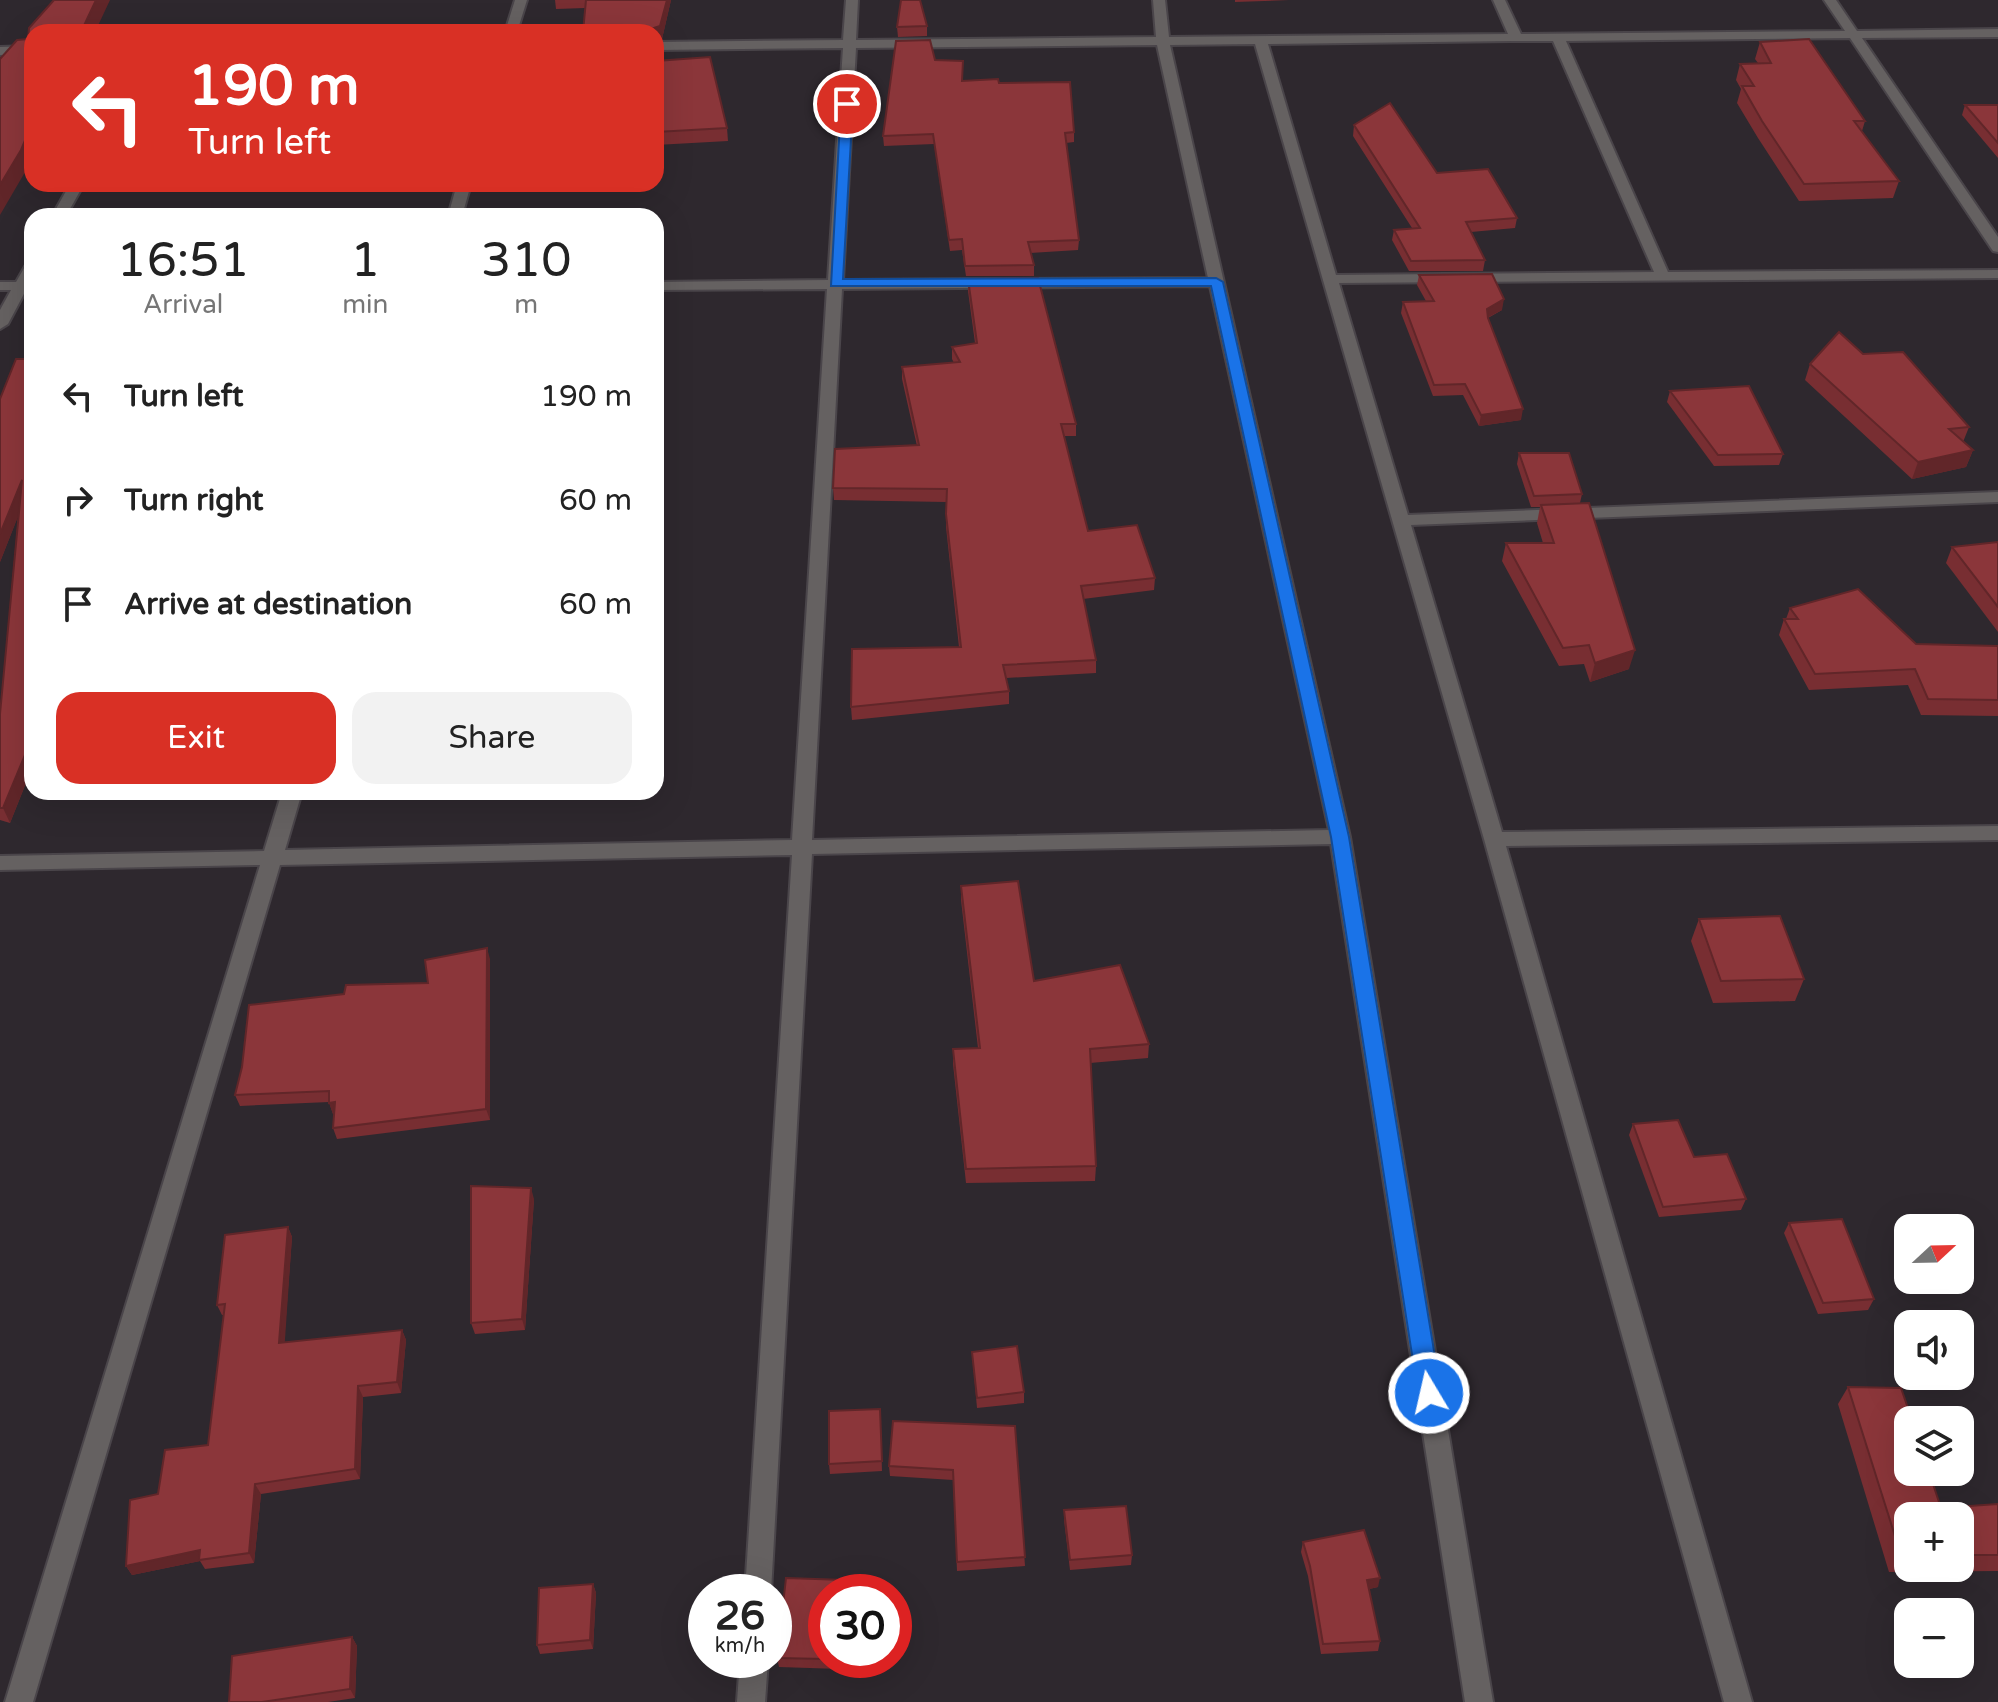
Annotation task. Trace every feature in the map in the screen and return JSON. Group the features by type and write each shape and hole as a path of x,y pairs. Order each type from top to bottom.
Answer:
{"street":[{"path":"514,24 521,0"},
{"path":"759,1574 852,0"},
{"path":"1159,0 1163,43 1340,837 1479,1702"},
{"path":"1499,0 1517,39"},
{"path":"1830,0 1998,248"},
{"path":"664,46 1998,33"},
{"path":"1558,38 1663,277"},
{"path":"1261,42 1494,839 1738,1702"},
{"path":"0,51 24,50"},
{"path":"1332,279 1998,274"},
{"path":"664,286 1216,282"},
{"path":"0,286 24,286"},
{"path":"0,324 24,289"},
{"path":"1400,520 1998,497"},
{"path":"19,1702 290,800"},
{"path":"1494,839 1998,833"},
{"path":"0,863 1340,837"},
{"path":"751,1702 753,1678"}],"building":[{"path":"54,0 96,0 85,24 33,24"},
{"path":"586,0 667,0 661,24 584,24"},
{"path":"901,0 920,0 927,26 897,27"},
{"path":"24,39 24,143 0,185 0,59 17,40"},
{"path":"1809,39 1865,121 1854,121 1899,181 1804,184 1762,121 1742,86 1754,86 1740,64 1771,63 1760,42"},
{"path":"930,40 935,60 963,61 962,81 1070,82 1074,132 1065,133 1079,240 1028,242 1034,265 965,266 962,239 949,240 933,134 883,136 896,41"},
{"path":"710,57 727,128 664,132 664,60"},
{"path":"1390,103 1437,173 1488,169 1517,218 1466,222 1485,260 1411,261 1394,230 1420,228 1354,125"},
{"path":"1965,105 1998,105 1998,143"},
{"path":"1492,274 1504,299 1487,309 1488,318 1523,409 1481,415 1465,384 1434,385 1403,302 1434,301 1419,275"},
{"path":"1038,278 1076,424 1061,424 1088,531 1137,525 1155,578 1081,586 1096,660 1003,665 1009,691 851,707 852,649 961,647 946,514 947,489 833,488 835,449 919,445 902,367 960,362 952,347 977,343 968,279"},
{"path":"1839,332 1863,354 1903,352 1969,427 1949,429 1973,450 1918,462 1810,364"},
{"path":"16,359 24,359 24,757 3,808 0,808 0,714 22,480 0,534 0,399"},
{"path":"1749,386 1783,454 1718,455 1670,391"},
{"path":"1519,453 1569,453 1582,494 1534,496"},
{"path":"1589,503 1635,650 1595,663 1589,645 1563,648 1506,543 1554,543 1541,505"},
{"path":"1998,542 1998,607 1952,547"},
{"path":"1858,589 1916,644 1998,646 1998,700 1928,699 1915,669 1815,674 1784,619 1798,619 1790,608"},
{"path":"1018,881 1034,981 1120,965 1149,1044 1090,1049 1096,1166 966,1169 953,1049 980,1048 961,886"},
{"path":"1780,916 1804,979 1721,981 1699,919"},
{"path":"487,948 486,1109 333,1128 335,1102 329,1103 329,1091 235,1095 242,1067 249,1005 344,994 346,985 428,983 425,960"},
{"path":"1678,1120 1694,1157 1727,1154 1746,1199 1663,1207 1633,1124"},
{"path":"471,1186 531,1188 522,1319 471,1323"},
{"path":"1842,1219 1874,1299 1823,1303 1789,1223"},
{"path":"288,1227 279,1343 402,1330 397,1382 358,1386 355,1469 255,1484 249,1553 199,1560 200,1550 126,1566 130,1500 158,1494 165,1450 208,1445 225,1304 217,1305 225,1235"},
{"path":"1017,1346 1024,1392 977,1398 972,1352"},
{"path":"1848,1387 1902,1390 1907,1406 1894,1406 1894,1486 1934,1486 1939,1502 1894,1502 1894,1533"},
{"path":"880,1409 882,1461 829,1464 829,1411"},
{"path":"893,1421 1015,1426 1025,1557 957,1562 953,1470 889,1466"},
{"path":"1998,1504 1998,1555 1974,1555 1974,1506"},
{"path":"1126,1506 1132,1555 1070,1560 1064,1510"},
{"path":"1364,1530 1380,1578 1367,1580 1380,1641 1323,1644 1303,1542"},
{"path":"792,1578 808,1579 808,1659 792,1658"},
{"path":"593,1584 590,1640 537,1645 539,1588"},
{"path":"352,1637 350,1689 262,1702 229,1702 232,1656"}],"route":[{"path":"847,104 836,283 1216,282 1340,837 1429,1393"}]}
